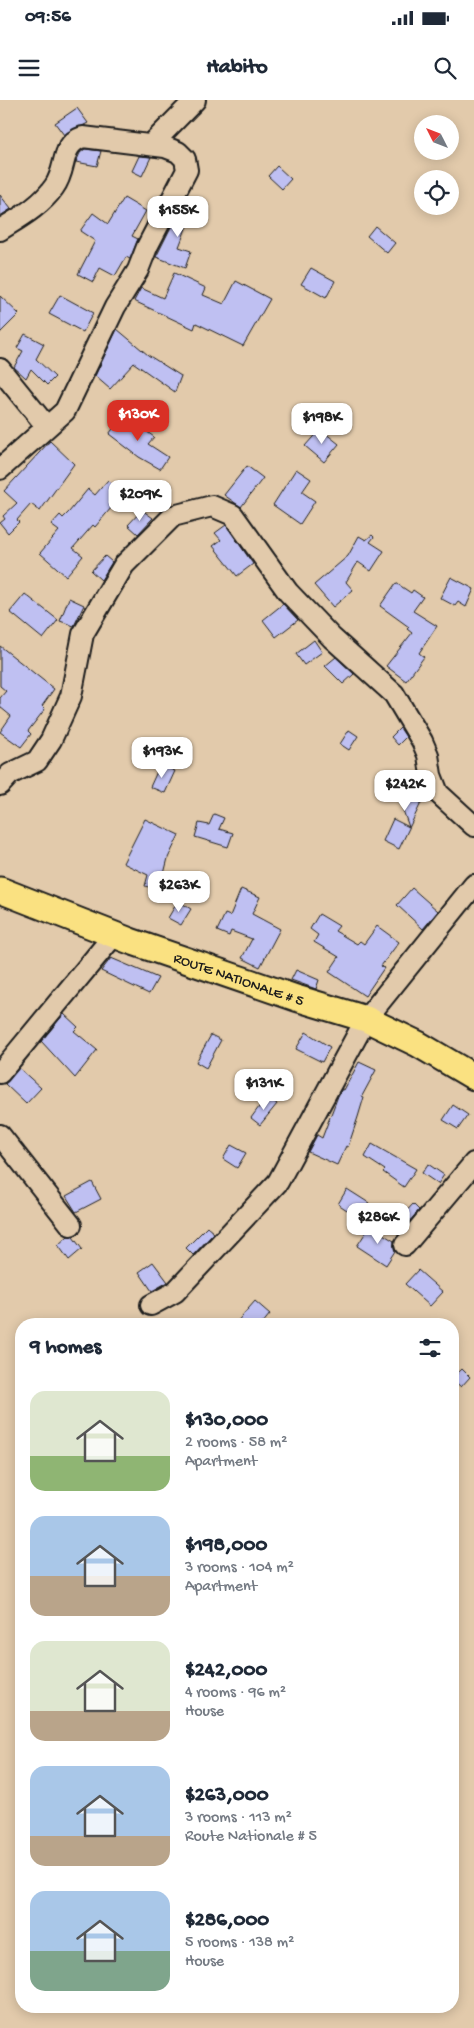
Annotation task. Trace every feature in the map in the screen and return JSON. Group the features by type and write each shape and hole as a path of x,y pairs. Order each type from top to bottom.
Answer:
{"main road":[{"name":"ROUTE NATIONALE # 5","path":"0,890 114,935 296,998 366,1019 418,1044 474,1077"}],"street":[{"path":"150,145 195,100"},
{"path":"0,230 32,209 54,188 63,170 69,145 83,137 150,145 178,152 184,159 187,170 147,248 138,270 115,307 65,411 0,468"},
{"path":"0,369 47,426"},
{"path":"0,785 10,774 37,761 51,740 71,696 83,634 124,565 173,516 212,506 233,515 288,592 332,638 394,694 428,754 431,775 438,793 474,826"},
{"path":"151,1305 175,1292 278,1182 366,1019 474,885"},
{"path":"0,1072 114,935"},
{"path":"0,1135 71,1225"},
{"path":"405,1245 474,1162"}],"building":[{"path":"77,108 88,123 64,135 55,123"},
{"path":"85,149 101,151 97,166 76,162 80,153"},
{"path":"139,156 151,157 142,176 132,171"},
{"path":"277,166 291,179 282,189 268,176"},
{"path":"0,195 11,209 0,216"},
{"path":"124,198 146,211 132,236 138,239 130,259 126,257 115,276 100,268 93,282 78,274 95,241 80,231 93,213 108,224"},
{"path":"182,205 199,211 194,225 188,223 179,247 191,251 185,268 156,257"},
{"path":"375,226 395,243 387,253 367,236"},
{"path":"311,268 335,281 326,298 301,284"},
{"path":"174,273 206,288 203,295 224,304 236,281 270,299 243,346 196,323 194,329 134,301 141,288 163,298"},
{"path":"60,295 93,313 83,332 49,314"},
{"path":"0,296 19,314 0,333"},
{"path":"117,329 148,355 181,376 175,392 134,363 110,389 95,376"},
{"path":"25,334 44,344 36,359 55,377 47,385 31,369 26,378 14,367 23,351 17,348"},
{"path":"124,415 154,437 148,444 168,457 160,469 139,457 109,434"},
{"path":"320,429 339,444 324,462 305,446"},
{"path":"50,441 74,464 40,511 31,504 17,520 19,522 8,533 0,523 5,519 3,516 17,503 4,491"},
{"path":"247,466 263,478 241,507 224,495"},
{"path":"296,469 311,479 302,492 315,501 300,524 273,505"},
{"path":"108,480 122,495 95,527 93,525 73,548 83,556 66,576 40,553 59,531 51,525 60,515 63,518 88,489 95,495"},
{"path":"142,510 153,518 138,534 128,525"},
{"path":"226,525 253,564 237,576 213,546 221,540 215,533"},
{"path":"372,535 374,537 370,542 384,551 371,571 358,562 346,582 353,590 333,607 314,585 348,556 359,536 366,540"},
{"path":"105,556 112,562 101,580 91,571"},
{"path":"451,577 474,589 466,607 458,602 455,606 440,598"},
{"path":"396,583 411,593 413,590 423,597 413,611 437,626 419,653 424,657 406,681 386,666 412,633 407,629 409,627 380,606"},
{"path":"25,594 58,620 43,639 10,612"},
{"path":"69,598 84,605 74,626 60,621"},
{"path":"283,604 298,620 276,637 263,620"},
{"path":"314,640 322,652 304,665 296,654"},
{"path":"0,646 54,689 42,706 45,709 28,731 31,734 21,747 0,732 11,716 0,707 0,698 6,691 0,686"},
{"path":"336,657 354,674 343,684 325,666"},
{"path":"400,728 406,737 398,745 391,737"},
{"path":"349,730 358,736 349,750 340,744"},
{"path":"160,765 175,771 165,793 150,787"},
{"path":"409,778 425,792 427,797 421,803 399,849 383,841 393,819 409,827 399,799 394,794"},
{"path":"214,814 224,818 219,829 233,833 228,847 195,837 199,823 209,825"},
{"path":"145,819 179,835 168,858 160,890 145,886 148,875 123,863"},
{"path":"412,888 438,911 423,929 397,905"},
{"path":"241,889 260,897 252,914 280,929 260,967 242,958 252,939 231,931 229,936 217,931 225,914 230,916"},
{"path":"178,901 191,909 181,925 168,918"},
{"path":"319,914 339,926 335,931 357,944 360,941 364,944 377,926 399,942 381,966 384,968 365,996 329,972 339,957 314,942 318,935 310,929"},
{"path":"111,958 158,978 149,994 101,971"},
{"path":"296,970 319,980 316,989 291,980"},
{"path":"64,1014 78,1027 74,1031 97,1050 75,1078 41,1041"},
{"path":"306,1032 330,1047 322,1062 296,1049"},
{"path":"211,1035 221,1040 206,1068 196,1062"},
{"path":"359,1062 376,1070 362,1096 364,1097 348,1147 346,1146 337,1165 308,1152 317,1135 322,1138 338,1096 342,1089 344,1090"},
{"path":"19,1068 41,1088 26,1104 5,1084"},
{"path":"267,1096 277,1104 260,1125 251,1118"},
{"path":"453,1105 468,1115 458,1129 443,1120"},
{"path":"372,1144 416,1169 404,1187 383,1172 385,1170 365,1157"},
{"path":"231,1145 246,1153 237,1168 223,1159"},
{"path":"428,1164 444,1175 438,1184 422,1173"},
{"path":"92,1182 101,1199 76,1212 66,1196"},
{"path":"347,1189 369,1203 359,1218 338,1204"},
{"path":"413,1204 419,1210 409,1222 402,1216"},
{"path":"370,1226 394,1241 395,1251 386,1265 357,1246"},
{"path":"207,1227 214,1233 193,1255 186,1248"},
{"path":"68,1236 73,1237 82,1249 69,1260 58,1245"},
{"path":"153,1262 168,1282 152,1291 139,1272"},
{"path":"418,1270 443,1292 430,1306 405,1284"},
{"path":"255,1301 270,1314 267,1318 240,1318"},
{"path":"462,1369 470,1377 461,1387 459,1385 459,1372"}]}
